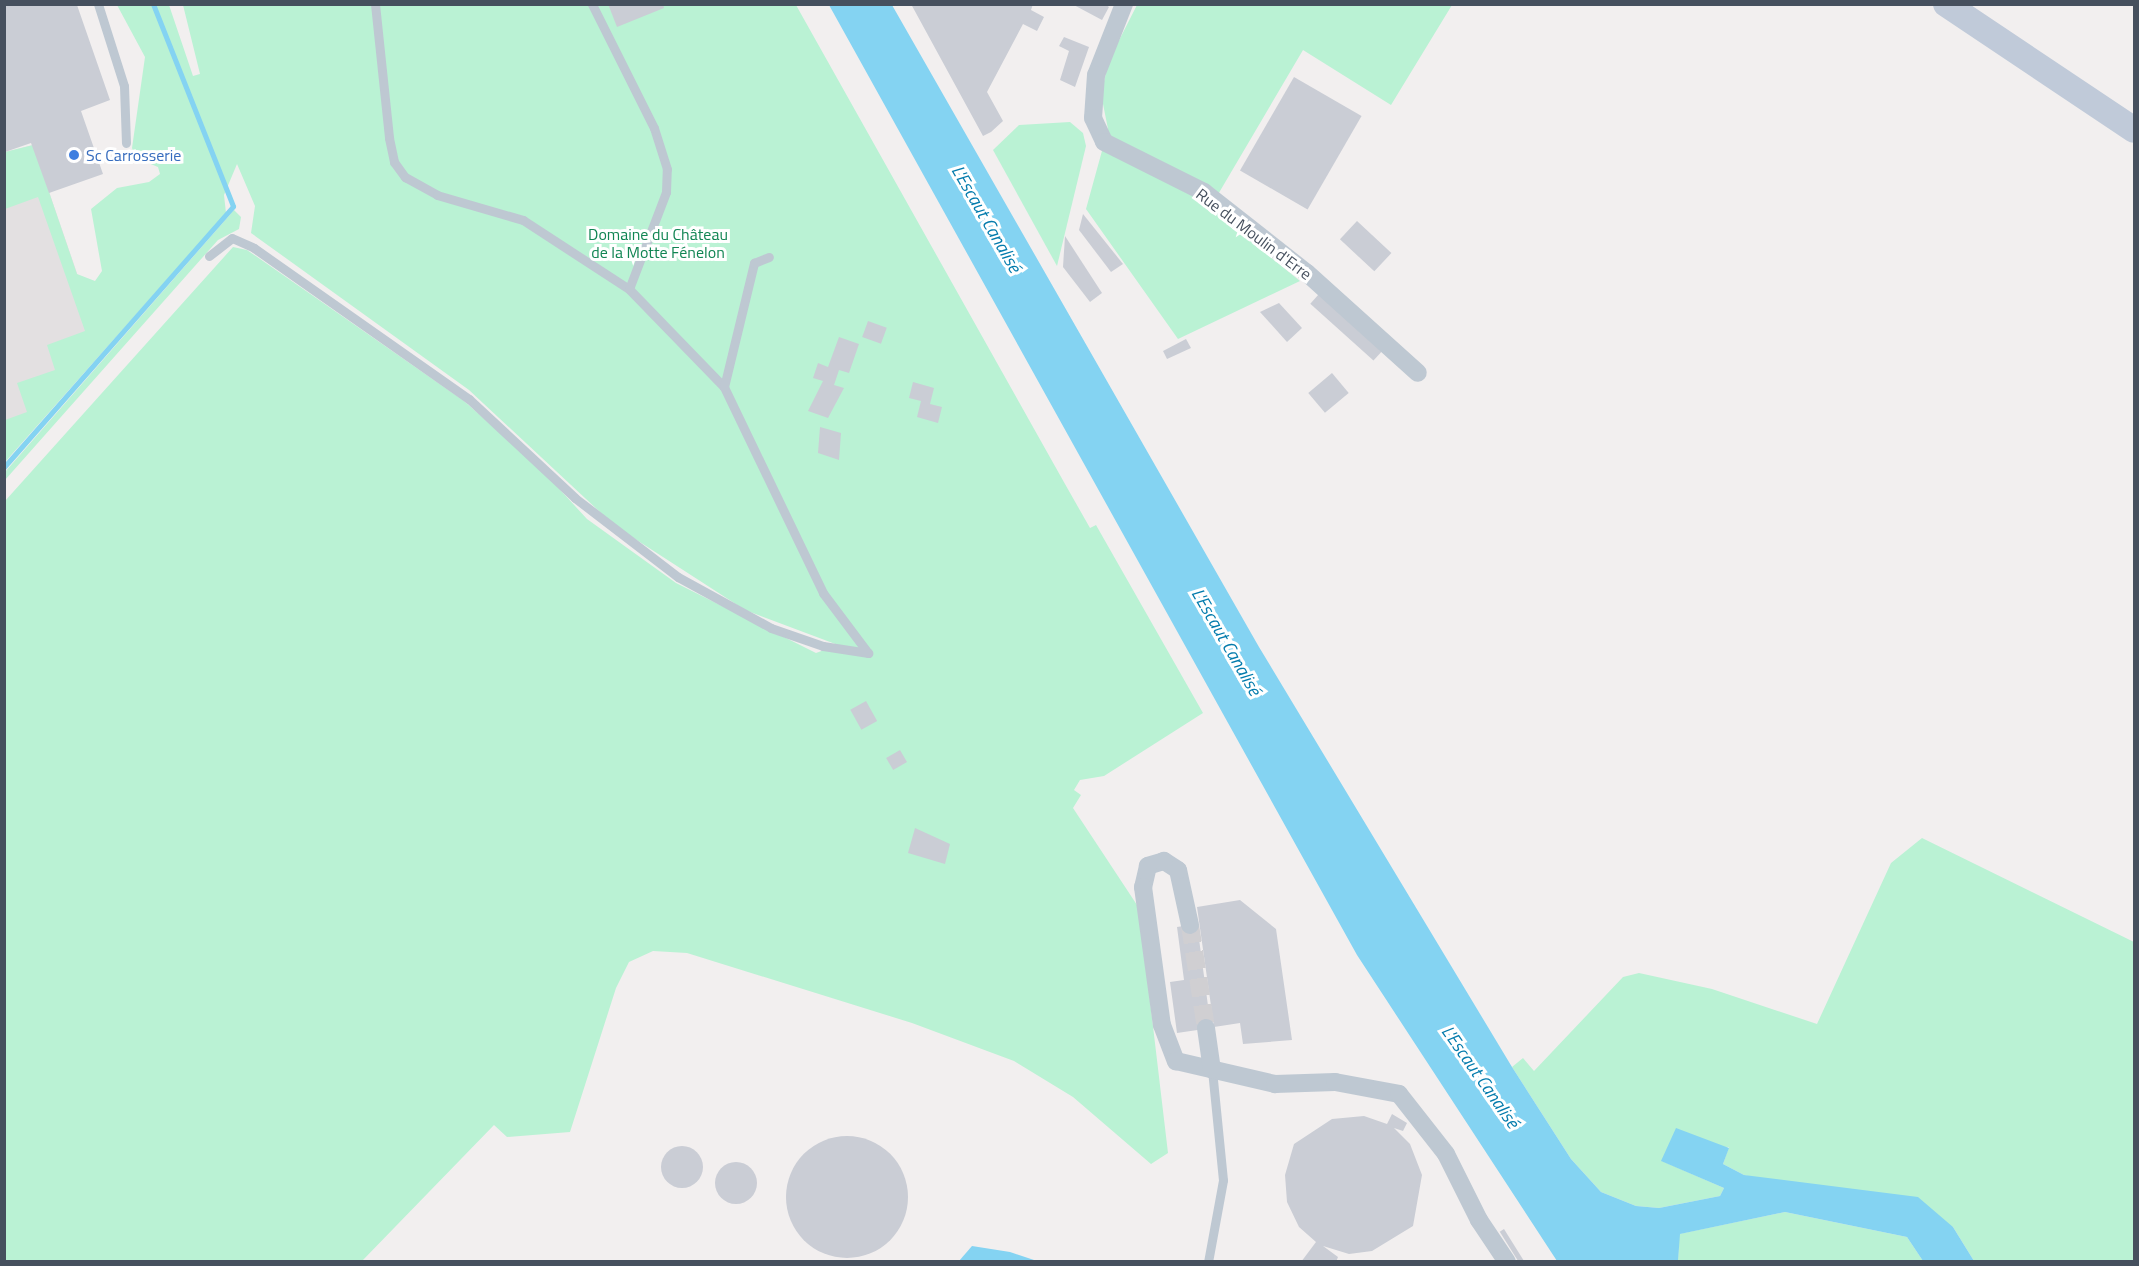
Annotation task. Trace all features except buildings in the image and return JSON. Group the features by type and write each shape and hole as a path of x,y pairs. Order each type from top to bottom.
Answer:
{"street":[{"name":"Rue du Moulin d'Erre","path":"1124,4 1096,75 1093,118 1104,142 1204,192 1307,273 1418,373"},
{"path":"1946,4 2134,130"},
{"path":"1190,925 1178,870 1164,861 1148,866 1143,887 1167,1050 1176,1061 1275,1084 1335,1083 1399,1094 1446,1154 1479,1220 1507,1262"},
{"path":"1206,1028 1212,1070"}],"lane":[{"path":"99,4 124,86 126,143"},
{"path":"209,256 232,238 255,248 469,399 575,498 678,577 771,628 823,646 868,653 823,593 724,387 629,289 523,220 437,195 405,177 394,162 389,138 375,4"},
{"path":"592,4 654,128 667,169 666,192 629,289"},
{"path":"724,387 754,263 769,257"},
{"path":"1208,1262 1222,1180 1212,1070"}],"shaded area":[{"path":"33,145 102,346 5,455 5,152"}],"green space":[{"name":"Domaine du Château de la Motte Fénelon","path":"117,5 169,5 193,76 200,74 183,5 796,5 1090,528 1096,525 1203,713 1104,776 1080,780 1074,790 1081,795 1073,808 1139,908 1168,1153 1151,1164 1073,1097 1014,1061 912,1023 687,953 653,951 629,962 616,988 570,1132 507,1137 494,1125 362,1261 5,1261 5,501 233,247 247,250 464,401 540,468 587,519 676,583 816,653 838,645 745,610 615,526 469,390 251,233 255,206 237,164 224,195 226,213 5,462 5,420 27,412 17,383 55,370 47,345 85,331 38,197 5,209 5,152 33,145 77,274 95,281 102,271 91,209 117,188 149,182 160,174 158,167 136,158 132,148 145,57"},
{"path":"1137,5 1452,5 1391,105 1303,50 1210,208 1300,281 1178,339 1086,209 1108,129 1101,94 1109,60"},
{"path":"1070,122 1083,133 1086,146 1057,266 993,150 1019,125"},
{"path":"234,210 241,217 239,229 218,240 5,480 5,472"},
{"path":"1922,838 2134,942 2134,1261 1974,1261 1953,1227 1744,1175 1723,1164 1729,1147 1662,1161 1724,1188 1720,1196 1659,1208 1636,1206 1601,1192 1571,1159 1512,1067 1523,1058 1534,1071 1623,977 1639,973 1712,989 1817,1024 1891,863"},
{"path":"1785,1212 1907,1237 1923,1261 1678,1262 1679,1234"}],"water":[{"name":"L'Escaut Canalisé","path":"829,5 892,5 1259,647 1512,1067 1571,1159 1601,1192 1636,1206 1659,1208 1720,1196 1724,1188 1661,1161 1676,1128 1729,1148 1723,1164 1744,1175 1918,1197 1953,1227 1974,1261 1923,1261 1907,1237 1785,1212 1680,1234 1678,1261 1557,1261 1357,955"},
{"path":"972,1246 1010,1252 1037,1261 959,1261"}],"waterway":[{"path":"4,467 233,206 153,4"}],"tunnel":[{"path":"1190,925 1206,1028"}],"place":[{"name":"Sc Carrosserie","path":"74,155"}]}
